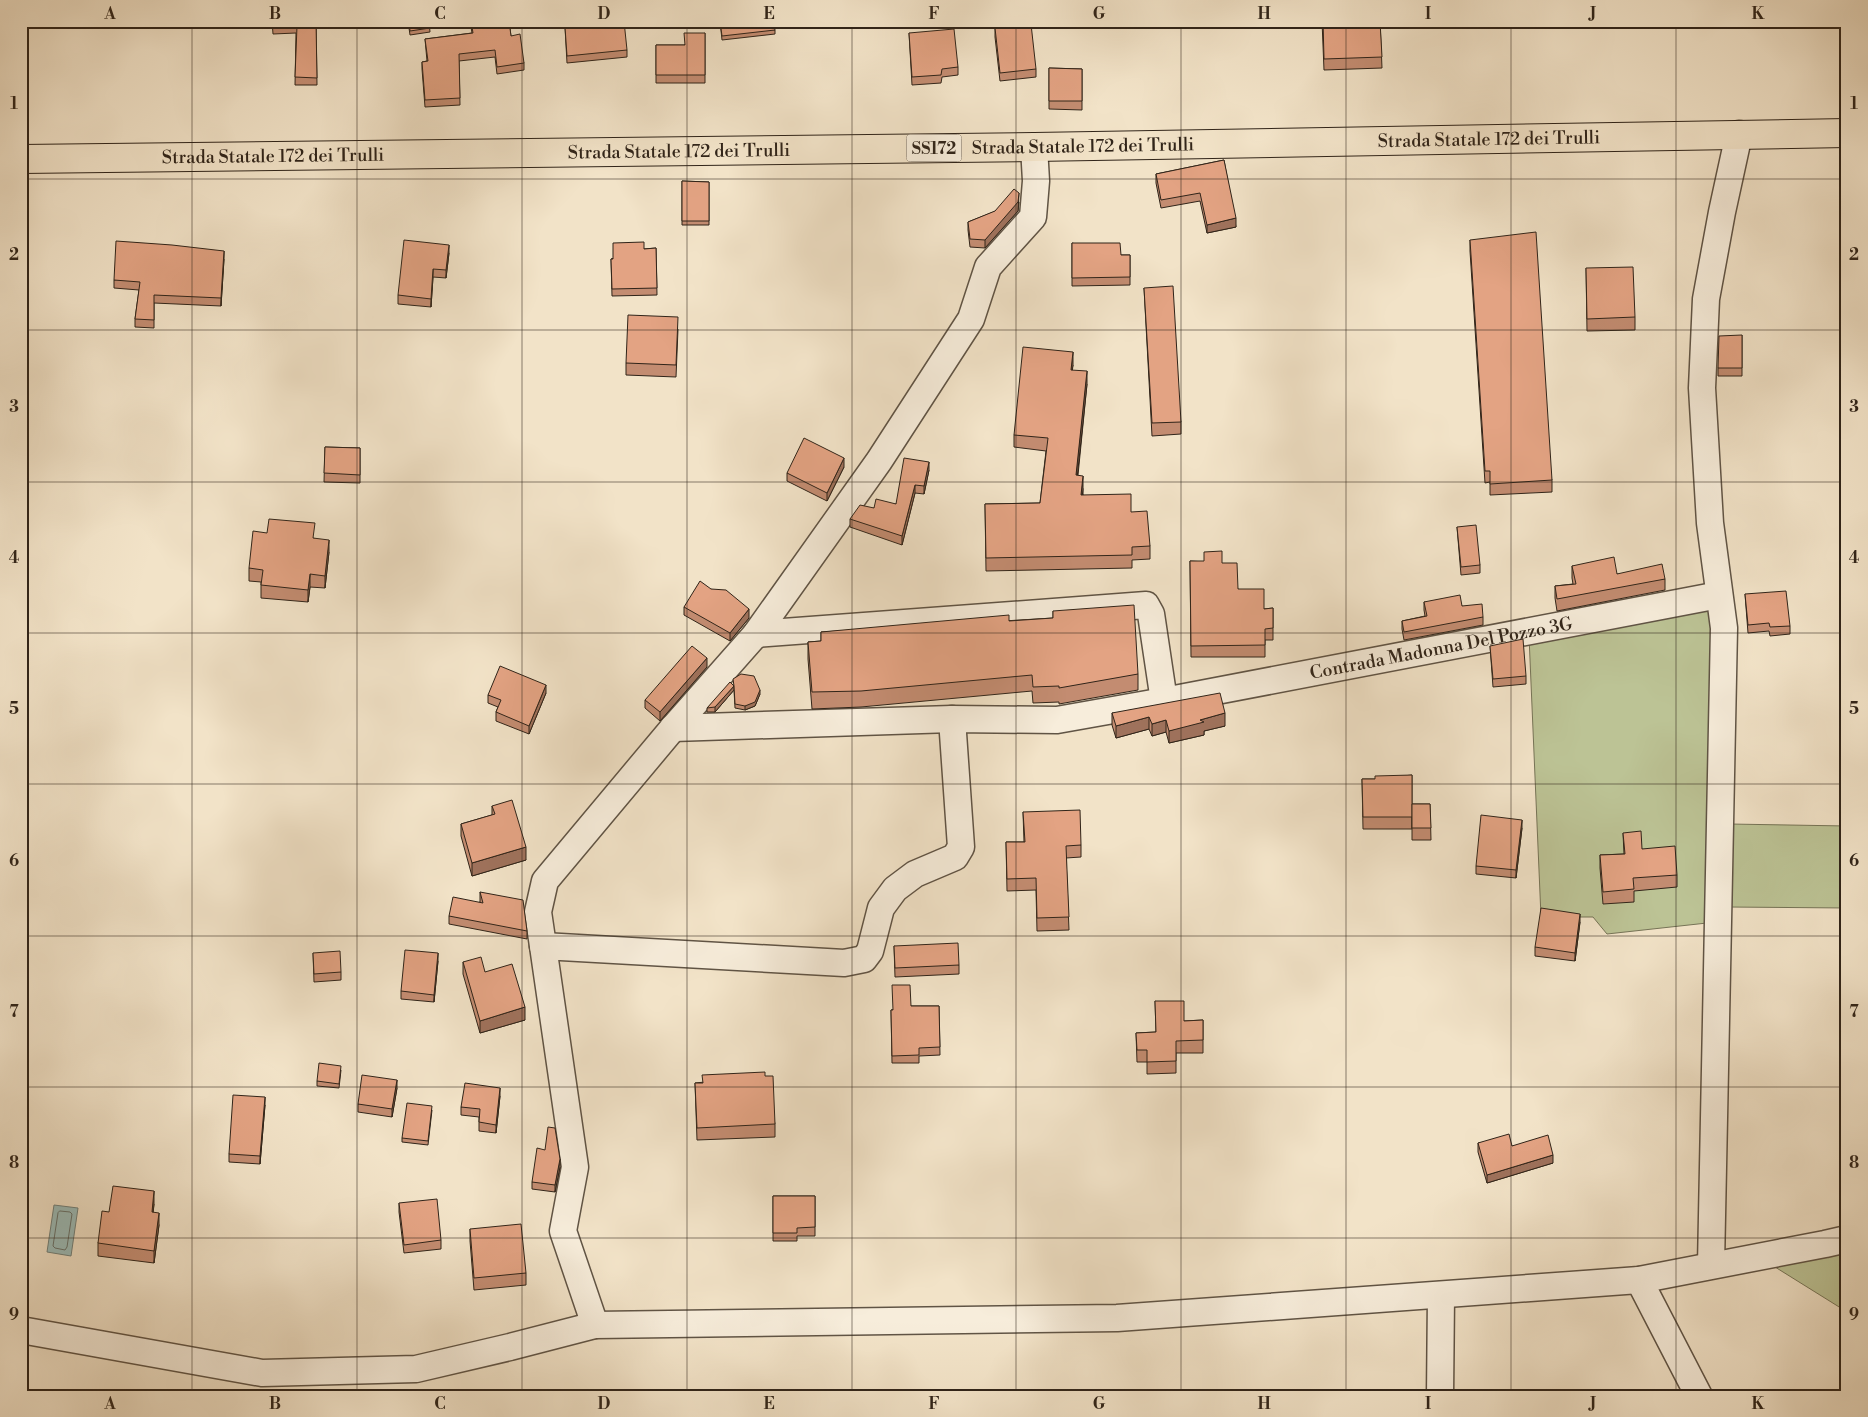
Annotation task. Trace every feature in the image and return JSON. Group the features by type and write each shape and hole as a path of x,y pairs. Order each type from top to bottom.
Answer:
{"main road":[{"name":"Strada Statale 172 dei Trulli","path":"21,159 1034,147 1847,133"}],"street":[{"path":"1711,1265 1724,628 1710,523 1702,388 1706,299 1739,134"},
{"path":"595,1325 563,1231 576,1167 538,912 545,881 672,728 756,634 879,461 971,319 988,267 1033,217 1036,181 1034,147"},
{"name":"Contrada Madonna Del Pozzo 3G","path":"672,728 952,719 1057,720 1719,595"},
{"path":"756,634 1146,605 1151,614 1164,701"},
{"path":"544,946 844,963 864,959 870,951 881,908 896,889 915,874 955,857 961,847 952,719"},
{"path":"21,1330 262,1372 416,1369 595,1325 1117,1318 1639,1280 1825,1244 1847,1238"},
{"path":"1639,1280 1699,1396"},
{"path":"1440,1396 1441,1295"}],"green space":[{"path":"1714,606 1729,824 1847,826 1847,908 1728,907 1707,923 1607,934 1593,917 1541,917 1529,636"},
{"path":"1847,1238 1847,1317 1844,1310 1767,1262"}],"water":[{"path":"54,1205 78,1208 71,1256 47,1252"}],"building":[{"path":"273,21 316,21 317,78 295,77 297,26 273,27"},
{"path":"409,21 429,21 430,28 410,31"},
{"path":"471,21 509,21 511,36 520,34 524,63 497,67 495,50 459,54 460,98 425,100 422,62 428,61 425,39 473,33"},
{"path":"624,21 627,50 567,56 565,27"},
{"path":"720,21 774,21 775,30 722,36"},
{"path":"1323,21 1380,21 1382,57 1324,59"},
{"path":"1031,24 1036,69 1000,73 995,28"},
{"path":"954,29 958,67 942,69 941,75 912,77 909,33"},
{"path":"684,33 705,33 705,75 656,75 656,45 685,45"},
{"path":"1049,68 1082,69 1082,101 1049,101"},
{"path":"1224,160 1236,218 1207,225 1200,193 1161,200 1156,174"},
{"path":"682,181 709,182 709,221 682,221"},
{"path":"1014,189 1019,193 1018,202 985,240 970,239 968,222 995,211"},
{"path":"1536,232 1552,480 1490,484 1490,471 1485,471 1470,240"},
{"path":"404,240 449,245 446,270 433,269 431,299 398,295"},
{"path":"116,241 224,251 221,298 154,295 154,320 135,319 140,282 114,280"},
{"path":"644,242 644,249 656,248 657,288 612,289 611,259 613,259 613,243"},
{"path":"1072,243 1120,243 1121,255 1130,255 1130,277 1072,278"},
{"path":"1633,267 1635,317 1587,319 1586,268"},
{"path":"1173,286 1181,422 1152,423 1144,288"},
{"path":"628,315 678,317 676,365 626,363"},
{"path":"1742,335 1742,368 1718,368 1719,336"},
{"path":"1023,347 1073,352 1071,370 1087,371 1076,475 1083,476 1081,495 1131,494 1131,512 1147,511 1150,546 1132,547 1132,555 986,558 985,504 1040,503 1048,438 1014,435"},
{"path":"804,438 844,458 827,493 787,473"},
{"path":"325,447 360,448 360,475 324,473"},
{"path":"904,458 929,462 924,486 915,485 902,536 850,519 860,505 874,508 876,499 896,504"},
{"path":"269,519 315,523 313,538 329,540 325,576 310,574 308,590 261,585 263,570 249,568 253,531 267,533"},
{"path":"1476,525 1480,565 1461,567 1457,527"},
{"path":"1222,551 1222,563 1237,563 1238,589 1264,589 1264,609 1273,608 1273,628 1265,629 1265,645 1191,646 1190,561 1204,561 1204,552"},
{"path":"1614,557 1617,574 1662,564 1665,579 1557,599 1555,586 1576,584 1572,566"},
{"path":"700,581 711,589 726,590 749,609 730,633 684,607"},
{"path":"1786,591 1790,626 1770,627 1769,623 1748,625 1745,594"},
{"path":"1460,595 1462,606 1482,604 1483,617 1404,632 1402,621 1427,616 1424,602"},
{"path":"1134,605 1138,674 1059,688 1059,686 1033,687 1032,675 861,691 812,692 808,642 821,641 821,632 1009,615 1009,621 1053,618 1053,611"},
{"path":"1523,639 1526,676 1493,679 1490,646"},
{"path":"692,646 707,658 660,712 645,700"},
{"path":"500,666 546,685 529,726 496,712 501,700 488,695"},
{"path":"741,674 754,676 760,690 755,702 745,706 735,704 733,679"},
{"path":"730,682 734,686 715,707 707,708"},
{"path":"1220,693 1225,713 1200,720 1204,722 1169,731 1166,720 1152,724 1149,717 1116,726 1112,713"},
{"path":"1412,775 1412,817 1363,817 1362,779 1375,779 1375,776"},
{"path":"512,800 526,847 472,863 461,824 495,814 492,806"},
{"path":"1412,804 1430,804 1431,828 1412,828"},
{"path":"1080,810 1081,845 1066,846 1069,917 1037,918 1036,878 1007,879 1006,842 1025,842 1023,812"},
{"path":"1481,815 1522,820 1516,870 1476,866"},
{"path":"1641,831 1642,849 1675,846 1677,875 1633,878 1634,889 1603,892 1600,855 1625,854 1623,833"},
{"path":"480,892 523,900 527,931 449,916 453,897 483,903"},
{"path":"1541,908 1580,914 1575,953 1535,947"},
{"path":"958,943 959,965 895,968 894,946"},
{"path":"405,950 438,953 434,995 401,991"},
{"path":"340,951 341,972 314,974 313,953"},
{"path":"481,957 485,972 512,964 525,1007 480,1021 463,962"},
{"path":"892,985 910,985 911,1006 939,1006 940,1047 919,1048 919,1055 892,1056"},
{"path":"1155,1001 1184,1001 1184,1021 1203,1020 1203,1040 1176,1041 1176,1061 1147,1062 1147,1050 1137,1050 1136,1033 1156,1032"},
{"path":"319,1063 341,1066 339,1084 317,1081"},
{"path":"765,1072 765,1076 773,1076 775,1124 697,1128 695,1083 703,1083 702,1075"},
{"path":"362,1075 397,1080 392,1109 358,1104"},
{"path":"465,1083 500,1088 496,1125 479,1122 480,1109 461,1107"},
{"path":"233,1095 265,1097 260,1156 229,1154"},
{"path":"407,1103 432,1106 428,1141 402,1138"},
{"path":"548,1127 555,1128 560,1159 555,1185 532,1182 537,1148 545,1150"},
{"path":"1509,1134 1512,1146 1548,1135 1553,1155 1487,1175 1478,1143"},
{"path":"113,1186 154,1191 152,1212 159,1213 154,1251 98,1243 102,1211 109,1212"},
{"path":"773,1196 815,1196 815,1227 797,1228 797,1233 773,1233"},
{"path":"437,1199 441,1240 404,1245 399,1203"},
{"path":"521,1224 526,1273 474,1278 470,1229"}]}
